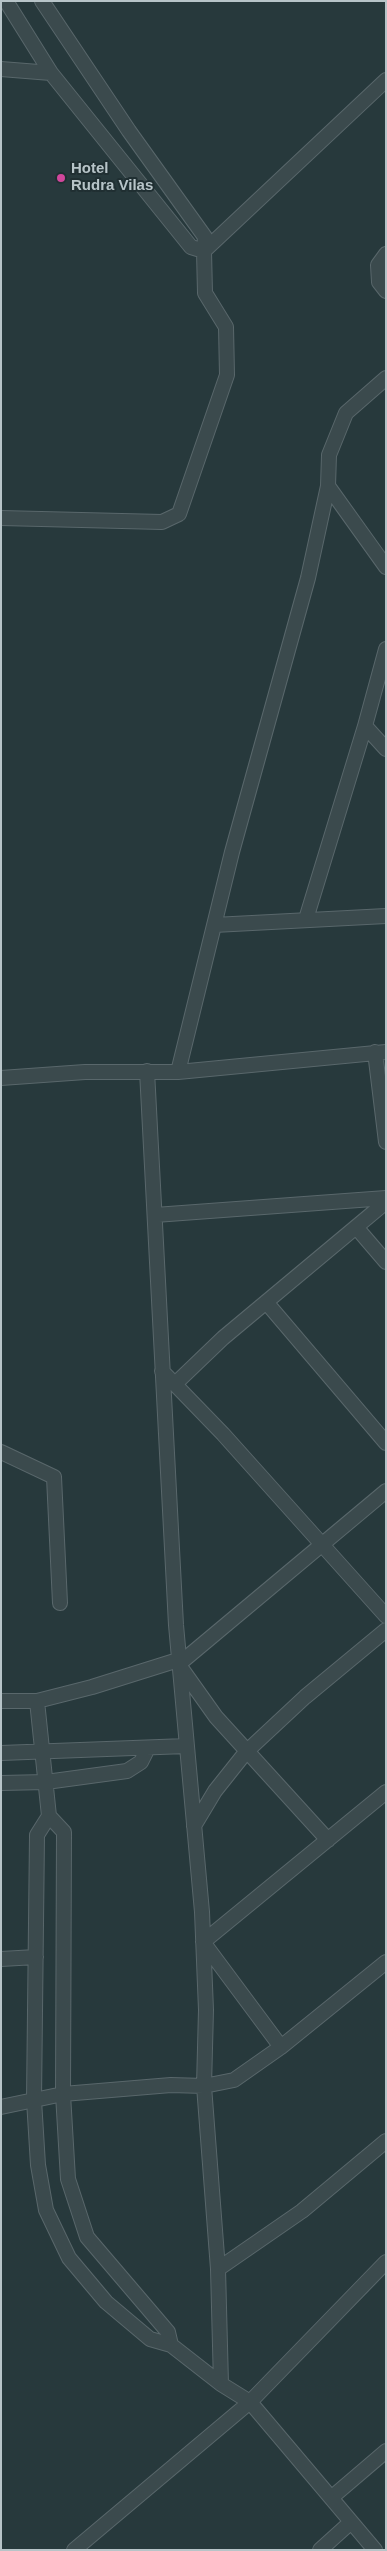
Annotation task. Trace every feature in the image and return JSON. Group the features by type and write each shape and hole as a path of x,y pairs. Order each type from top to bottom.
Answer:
{"street":[{"path":"6,1 52,73 190,247 204,251"},
{"path":"1,518 162,522 180,514 227,375 226,327 205,293 205,237 129,131 42,1"},
{"path":"1,69 52,73"},
{"path":"204,251 386,80"},
{"path":"386,254 378,265 379,282 386,291"},
{"path":"178,1072 214,925 308,578 328,486 329,455 346,413 386,378"},
{"path":"328,486 386,567"},
{"path":"306,920 365,726 386,649"},
{"path":"365,726 386,749"},
{"path":"214,925 386,916"},
{"path":"1,1078 147,1071 178,1072 380,1052 386,1142"},
{"path":"147,1071 179,1662 203,1942 206,2010 204,2086 218,2270 221,2384"},
{"path":"155,1215 386,1198"},
{"path":"175,1384 266,1302 386,1202"},
{"path":"356,1227 386,1262"},
{"path":"266,1302 386,1443"},
{"path":"162,1371 223,1434 386,1616"},
{"path":"1,1452 54,1477 60,1603"},
{"path":"1,1701 36,1701 179,1662 322,1546 386,1491"},
{"path":"194,1826 215,1791 246,1752 305,1697 386,1630"},
{"path":"179,1662 216,1717 328,1840"},
{"path":"36,1701 49,1816 37,1835 34,2100 38,2165 46,2210 69,2258 106,2302 150,2339 171,2345 221,2384 250,2402 375,2550"},
{"path":"1,1753 42,1753 186,1746"},
{"path":"1,1783 46,1782 127,1771 141,1762 148,1748"},
{"path":"203,1942 386,1792"},
{"path":"49,1816 64,1832 64,2094 68,2179 88,2237 168,2332 171,2345"},
{"path":"203,1942 281,2047"},
{"path":"1,1959 36,1957"},
{"path":"1,2107 64,2094 171,2085 204,2086 234,2080 281,2047 386,1962"},
{"path":"218,2270 302,2211 386,2141"},
{"path":"79,2548 250,2402 383,2267"},
{"path":"331,2498 386,2451"},
{"path":"320,2550 351,2522"}],"place":[{"name":"Hotel Rudra Vilas","path":"61,178"}]}
